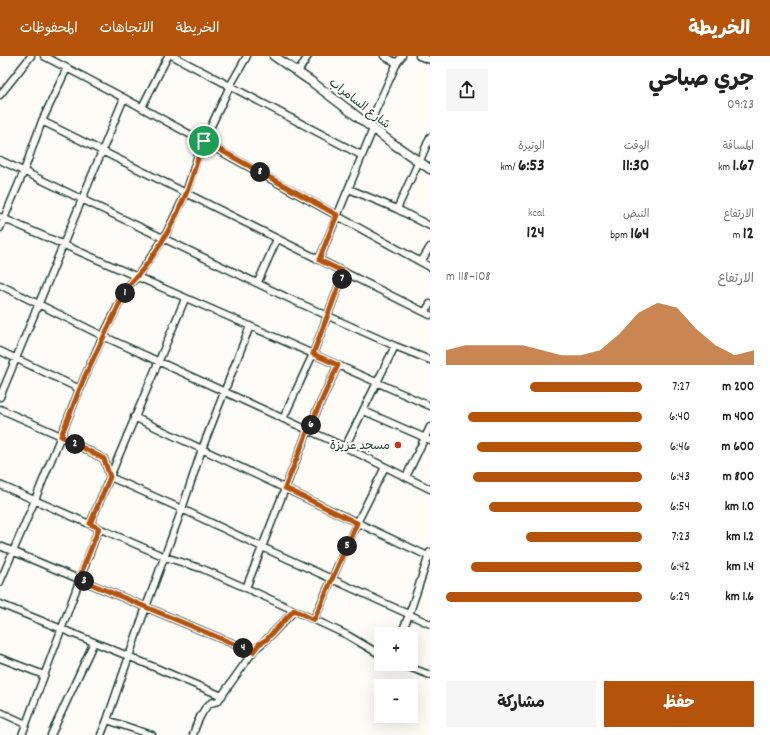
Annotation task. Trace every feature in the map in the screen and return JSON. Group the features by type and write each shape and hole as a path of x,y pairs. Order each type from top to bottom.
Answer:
{"street":[{"path":"0,94 31,56"},
{"path":"44,56 142,107 430,266"},
{"path":"142,107 168,56"},
{"path":"173,56 361,155"},
{"path":"0,582 103,336 128,286 137,277 164,238 186,194 204,141 230,86 247,56"},
{"name":"شارع السامراب","path":"274,56 430,169"},
{"path":"298,72 308,56"},
{"path":"384,56 397,63"},
{"path":"319,260 349,189 371,127 397,63 402,56"},
{"path":"419,56 430,60"},
{"path":"0,228 1,218 24,172 42,121 67,68"},
{"path":"0,397 124,98"},
{"path":"42,121 427,314 430,304"},
{"path":"397,209 430,137"},
{"path":"0,160 258,282 288,298 394,346 430,360"},
{"path":"349,189 397,209 430,226"},
{"path":"1,218 430,406"},
{"path":"258,282 276,239"},
{"path":"421,262 430,247"},
{"path":"283,419 313,354 344,272"},
{"path":"0,285 103,336 345,447 430,489"},
{"path":"90,524 185,299"},
{"path":"101,735 202,449 250,326"},
{"path":"345,447 364,411 394,346"},
{"path":"0,351 80,389"},
{"path":"246,588 308,430 338,365"},
{"path":"0,409 61,436 104,459 110,477 430,624"},
{"path":"364,411 428,439"},
{"path":"134,417 357,523 430,555 404,627"},
{"path":"406,477 428,439 430,427"},
{"path":"314,620 357,523 385,467"},
{"path":"0,485 165,557 203,569 246,588 347,635 374,651"},
{"path":"22,735 99,528"},
{"path":"0,546 253,652"},
{"path":"0,604 222,696"},
{"path":"193,735 204,711 211,703 218,701 259,644 266,640 294,610"},
{"path":"51,735 94,642"},
{"path":"0,658 44,675"},
{"path":"418,670 430,675"},
{"path":"0,712 26,724"},
{"path":"107,720 152,735"}],"place":[{"name":"مسجد عزيزة","path":"398,445"}],"route":[{"path":"204,141 337,215 319,260 344,272 313,354 338,365 308,430 285,488 357,523 314,620 294,610 266,640 254,649 253,652 79,579 99,528 90,524 110,477 104,459 61,436 85,376 128,286 137,277 164,238 186,194 204,141"}]}
